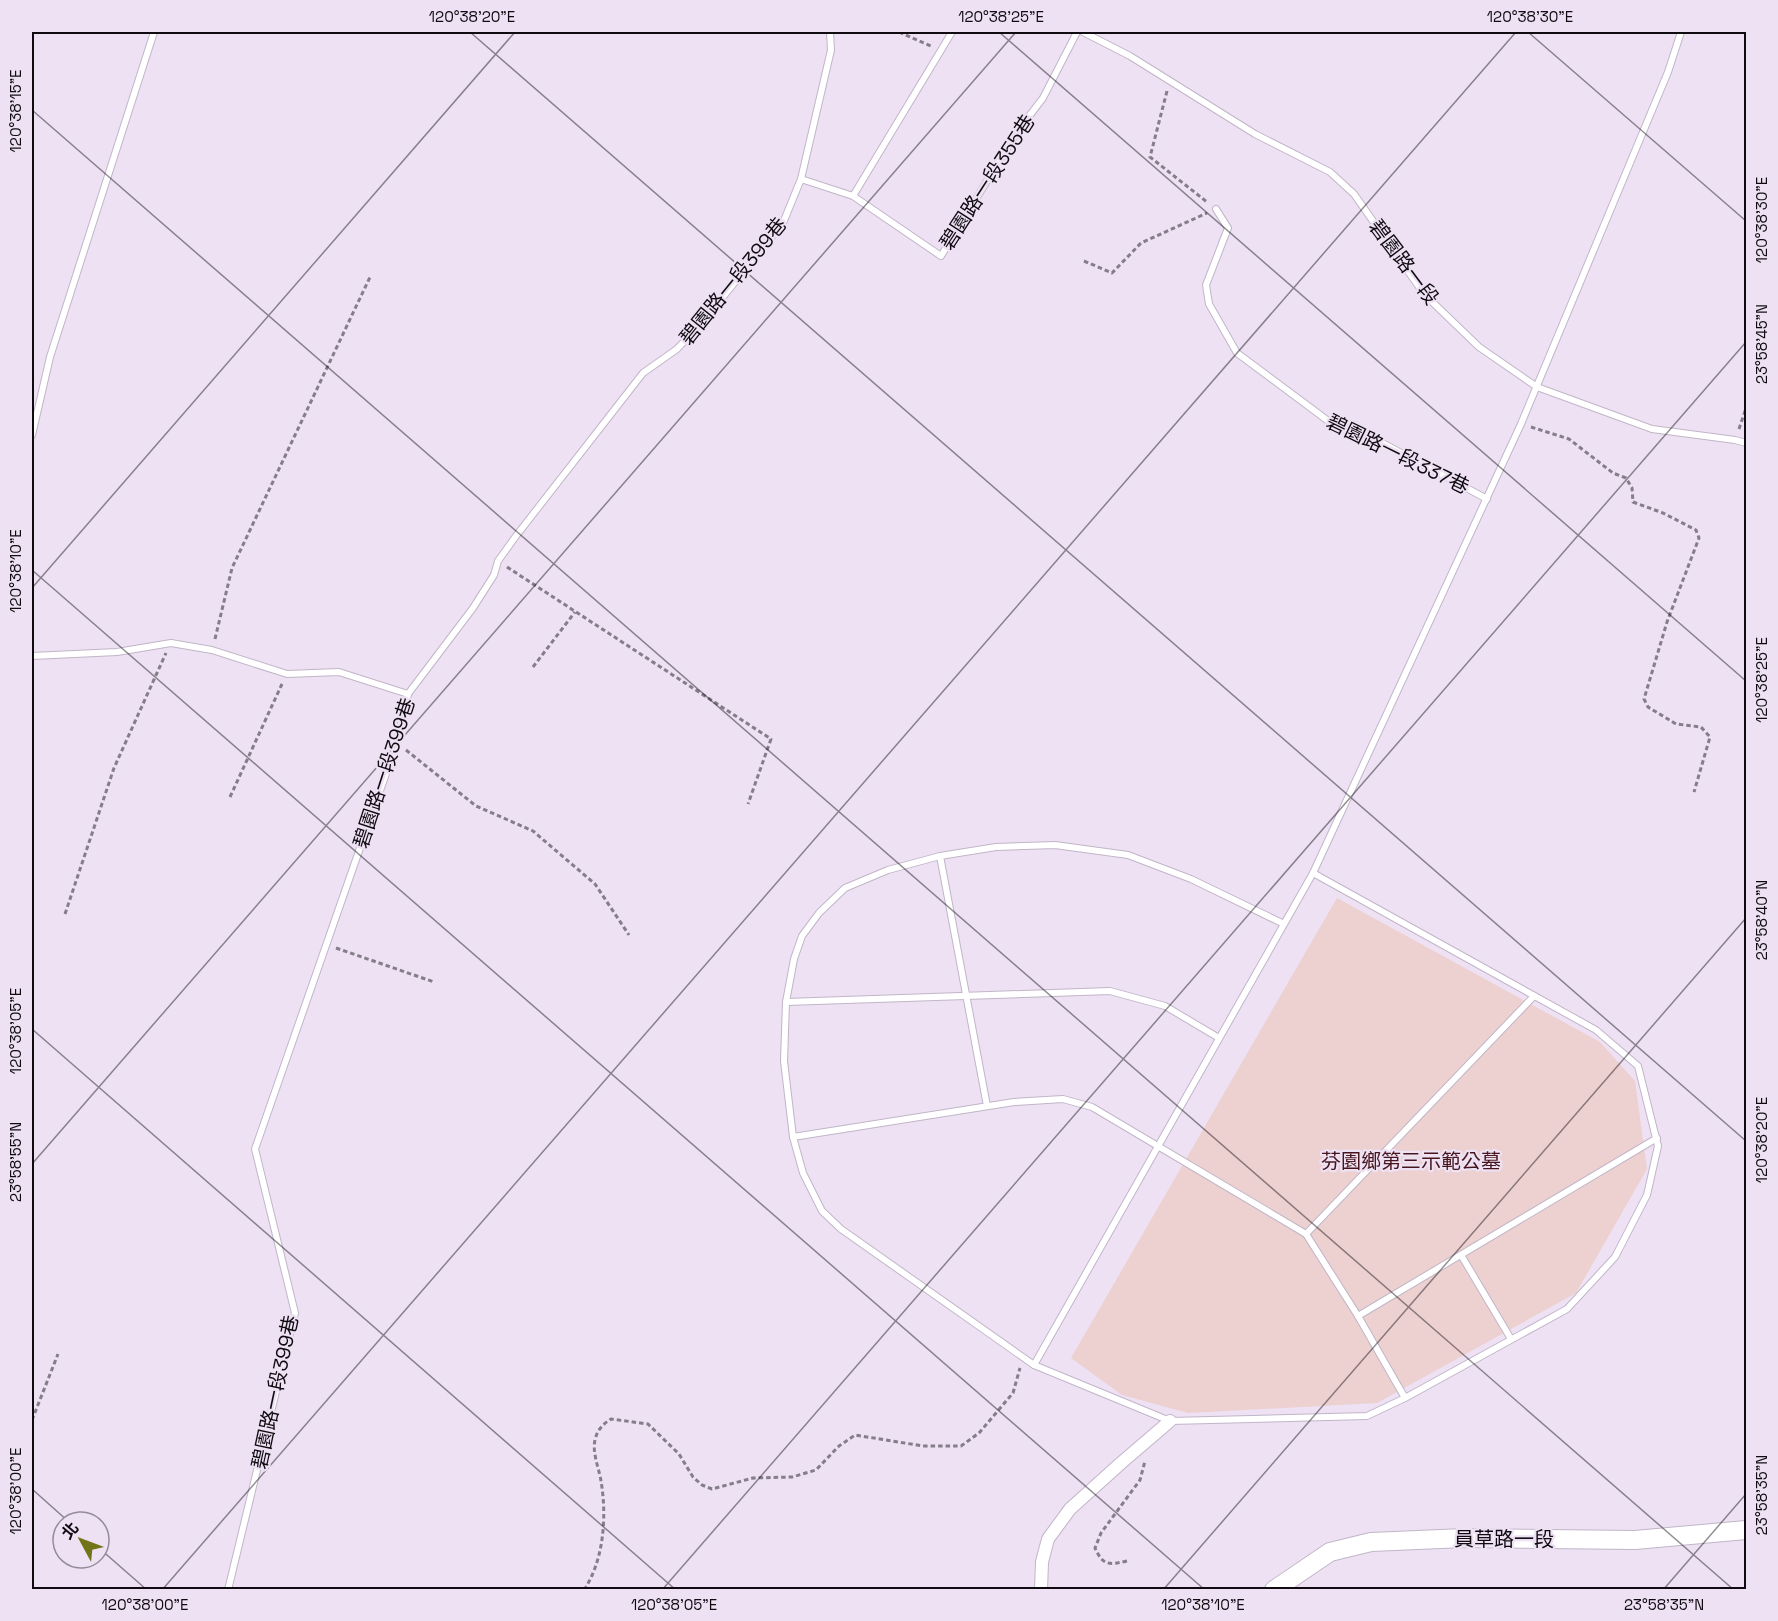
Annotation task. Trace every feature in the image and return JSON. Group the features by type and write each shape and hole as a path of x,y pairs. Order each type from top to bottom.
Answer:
{"main road":[{"name":"員草路一段","path":"1274,1590 1330,1552 1371,1542 1464,1538 1635,1540 1746,1530"}],"street":[{"path":"1041,1590 1042,1562 1048,1539 1070,1509 1170,1421"}],"lane":[{"path":"32,435 50,357 154,32"},
{"name":"碧園路一段399巷","path":"228,1590 295,1313 255,1149 397,742 408,694 473,608 494,574 498,561 643,373 684,342 783,223 801,179 831,50 830,32"},
{"path":"853,196 952,32"},
{"name":"碧園路一段355巷","path":"801,179 853,196 940,256 1017,132 1043,98 1077,32"},
{"name":"碧園路一段","path":"1083,32 1130,56 1255,134 1330,172 1354,194 1424,294 1479,347 1537,387 1652,429 1746,443"},
{"path":"1034,1365 1313,873 1521,424 1668,72 1681,32"},
{"name":"碧園路一段337巷","path":"1216,209 1228,228 1206,285 1207,294 1209,304 1237,353 1339,429 1358,430 1487,499"},
{"path":"32,656 117,652 171,644 212,650 287,674 339,672 408,694"},
{"path":"1284,924 1191,879 1128,855 1055,845 996,847 940,856 888,870 845,888 819,914 802,936 794,959 786,1002 784,1061 793,1137 803,1173 822,1211 842,1229 1034,1365 1170,1421 1367,1416 1405,1398 1567,1309 1616,1257 1647,1195 1658,1146 1638,1066 1596,1030 1313,873"},
{"path":"940,856 987,1106"},
{"path":"786,1002 1110,991 1165,1006 1219,1038"},
{"path":"1306,1234 1534,996"},
{"path":"793,1137 1014,1102 1063,1099 1078,1101 1158,1144 1306,1234 1358,1316 1405,1398"},
{"path":"1358,1316 1657,1138"},
{"path":"1461,1254 1511,1339"}],"path":[{"path":"899,32 941,50"},
{"path":"1084,261 1112,273 1141,243 1216,209 1150,157 1169,81"},
{"path":"212,650 232,568 371,275"},
{"path":"1735,440 1746,408"},
{"path":"1521,424 1569,440 1613,472 1626,478 1632,488 1633,502 1663,513 1696,530 1699,538 1667,622 1644,699 1648,707 1676,724 1701,727 1710,736 1694,792"},
{"path":"498,561 771,739 748,804"},
{"path":"533,667 575,612"},
{"path":"65,914 114,768 171,644"},
{"path":"230,797 287,674"},
{"path":"397,742 476,806 533,831 595,885 629,935"},
{"path":"325,944 434,982"},
{"path":"32,1420 58,1354"},
{"path":"584,1590 592,1578 604,1527 602,1489 594,1451 595,1440 600,1426 611,1419 648,1424 679,1454 693,1477 702,1485 712,1489 753,1479 792,1477 816,1470 839,1446 855,1435 923,1446 961,1446 979,1433 1013,1393 1017,1373 1025,1359"},
{"path":"1127,1561 1110,1564 1100,1559 1095,1548 1101,1533 1140,1480 1150,1438"}],"green space":[{"name":"芬園鄉第三示範公墓","path":"1337,898 1600,1042 1635,1081 1647,1169 1576,1293 1377,1403 1188,1413 1122,1395 1071,1358"}]}
